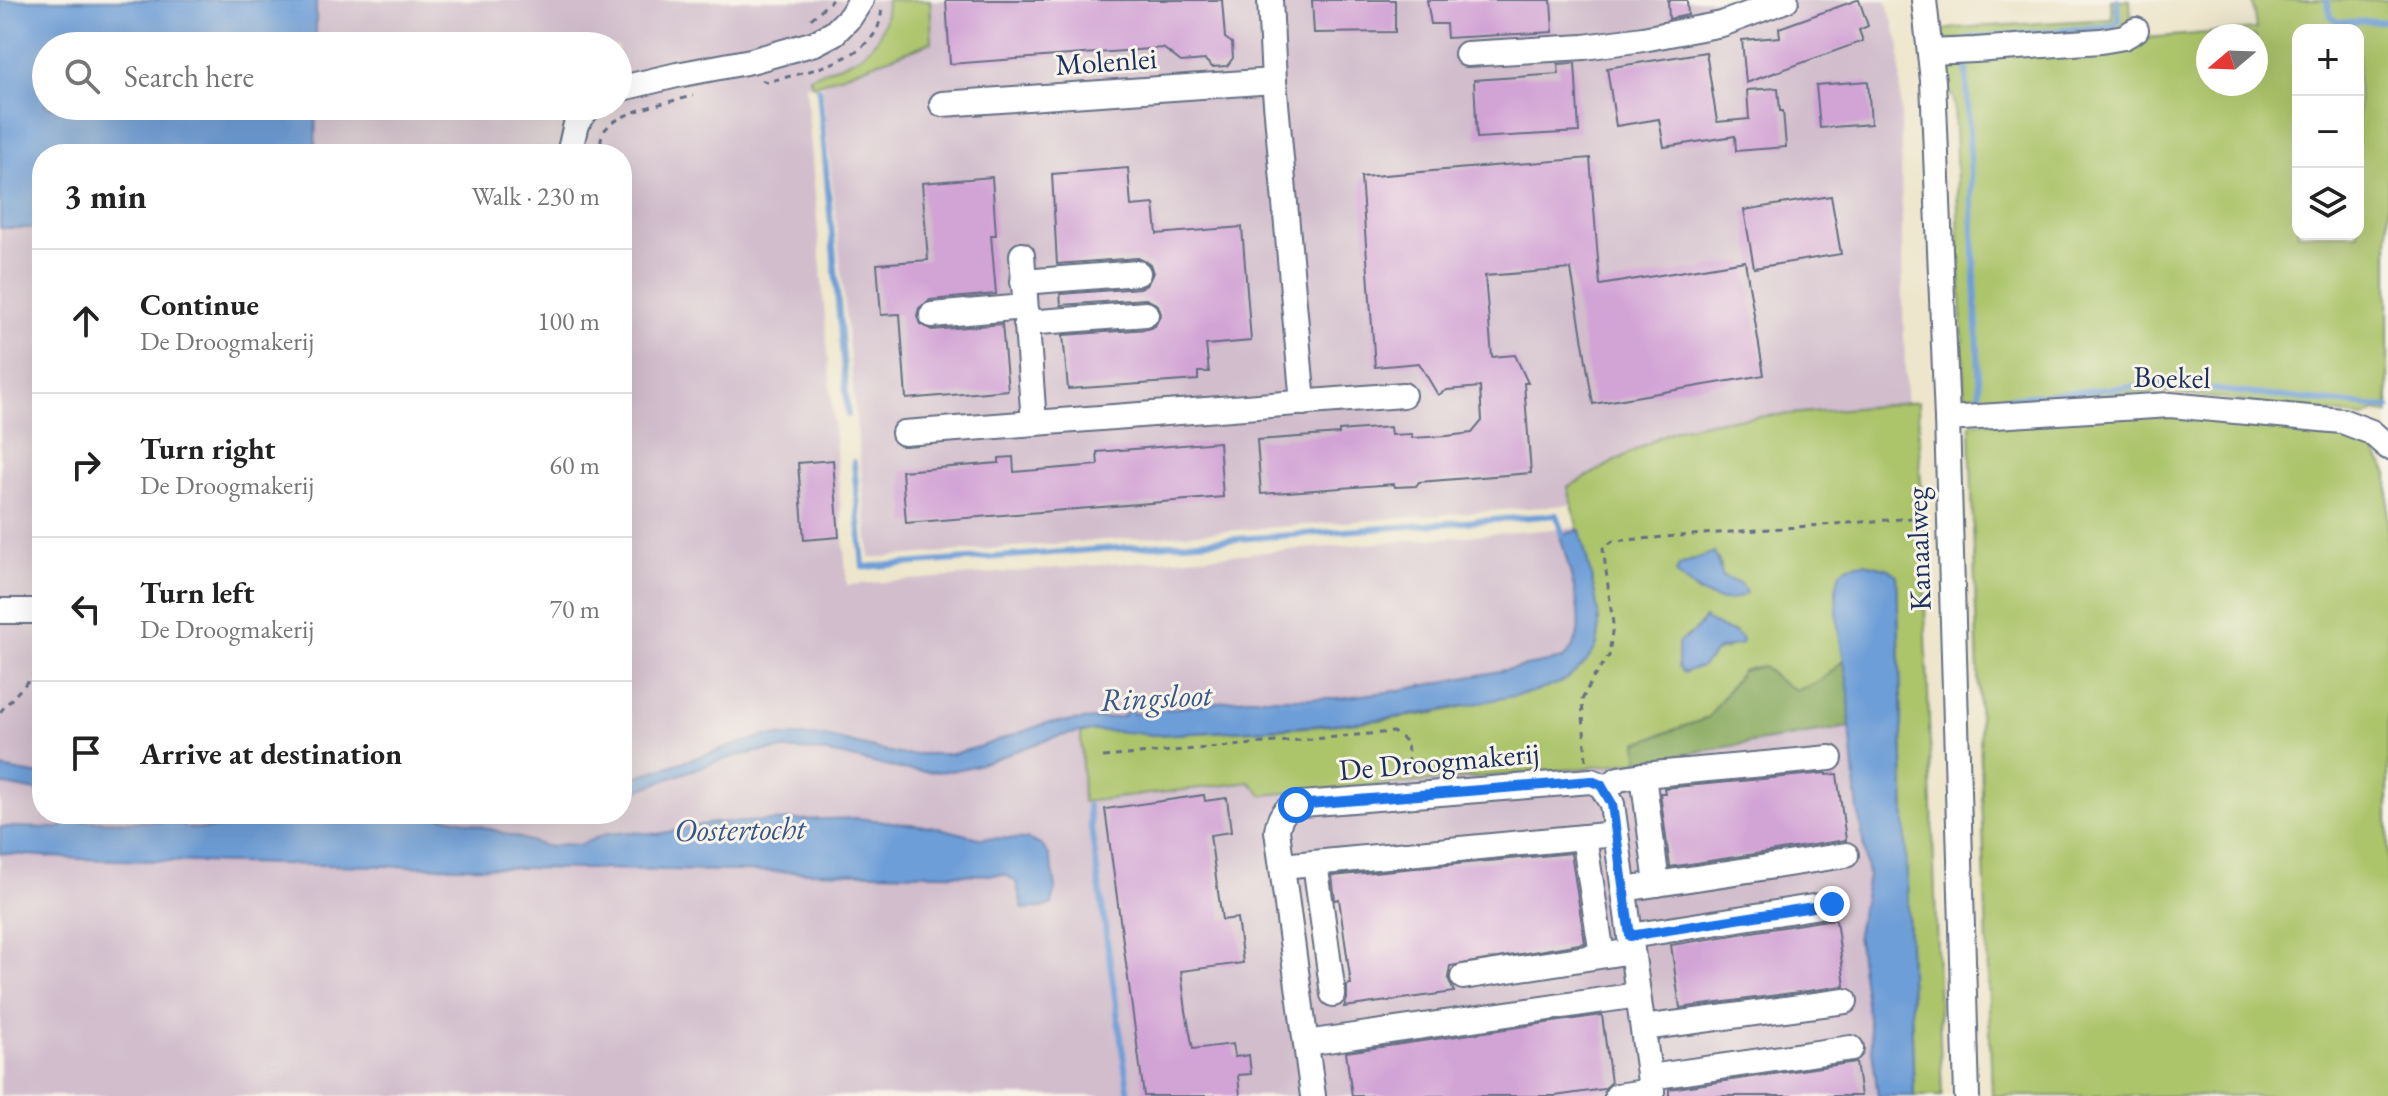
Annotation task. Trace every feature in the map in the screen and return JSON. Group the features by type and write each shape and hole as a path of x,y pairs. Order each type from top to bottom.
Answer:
{"street":[{"path":"632,86 751,61 815,43 834,33 861,0"},
{"path":"1270,0 1274,81 1303,403"},
{"path":"1467,54 1584,47 1722,24 1786,0"},
{"name":"Kanaalweg","path":"1924,0 1930,52 1947,419 1967,1096"},
{"path":"1930,52 2101,41 2124,37 2136,30"},
{"name":"Molenlei","path":"942,104 1274,81"},
{"path":"571,144 579,120"},
{"path":"1022,255 1034,423"},
{"path":"1023,282 1138,273"},
{"path":"932,315 1146,314"},
{"path":"904,433 1403,395"},
{"name":"Boekel","path":"1947,419 2170,405 2329,419 2363,428 2388,447"},
{"path":"2363,428 2388,434"},
{"path":"0,611 32,611"},
{"name":"De Droogmakerij","path":"1313,1096 1277,831 1279,820 1289,808 1302,804 1412,795 1596,785 1643,775 1830,758"},
{"path":"1643,775 1657,884"},
{"path":"1596,785 1612,804 1651,1088"},
{"path":"1282,866 1616,834"},
{"path":"1584,837 1602,955"},
{"path":"1624,889 1846,855"},
{"path":"1315,863 1333,994"},
{"path":"1463,977 1602,955 1631,943 1832,904"},
{"path":"1293,947 1326,942"},
{"path":"1306,1043 1638,995"},
{"path":"1643,1028 1845,1001"},
{"path":"1617,1096 1851,1048"}],"path":[{"path":"632,114 699,94"},
{"path":"602,144 603,133 618,120"},
{"path":"1596,785 1582,700 1609,656 1613,624 1603,548 1613,541 1931,517"},
{"path":"0,712 32,676"},
{"path":"1103,757 1393,732 1407,742 1412,795"}],"shaded area":[{"path":"0,0 1886,0 1900,46 1909,483 1553,506 870,558 822,81 806,86 847,585 1833,507 1838,626 1868,876 1857,934 1878,1096 0,1096"}],"green space":[{"path":"887,0 930,0 932,42 813,86 809,77 853,59 873,44 881,32"},
{"path":"2111,0 2130,0 2131,19 2123,31 1944,40 1940,31 2112,19"},
{"path":"2252,0 2388,0 2388,414 2375,411 2364,417 2167,392 1981,401 1981,404 1969,404 1969,411 1965,408 1954,99 1947,85 1946,66 1949,61 2196,34 2196,96 2268,96 2268,24 2255,24"},
{"path":"1918,402 1942,1096 1914,1096 1897,576 1889,569 1864,563 1836,589 1844,660 1828,675 1796,690 1782,683 1763,666 1742,671 1708,718 1637,743 1639,761 1262,795 1250,782 1083,802 1081,731 1153,735 1310,727 1390,719 1435,713 1560,683 1599,621 1568,487 1663,435 1715,421","holes":["1705,555 1718,559 1723,577 1741,584 1699,593 1676,573 1679,565","1705,618 1717,628 1736,632 1727,649 1714,652 1709,660 1684,638 1695,631"]},
{"path":"2169,409 2362,431 2388,474 2388,1096 1992,1096 1971,423"},
{"path":"1844,660 1850,727 1639,761 1637,743 1708,718 1742,671 1763,666 1782,683 1796,690 1822,679"}],"water":[{"path":"0,0 316,0 316,32 32,32 32,120 316,120 315,144 32,144 32,228 0,228"},
{"path":"1580,530 1597,604 1597,644 1576,672 1559,683 1524,694 1405,716 1322,725 1153,735 1081,732 947,771 906,770 815,751 770,750 727,759 632,792 632,778 764,736 825,736 898,754 952,754 1047,723 1120,717 1126,714 1127,703 1131,702 1133,714 1247,698 1338,698 1395,691 1563,659 1577,638 1579,627 1574,586 1560,535"},
{"path":"1714,552 1723,577 1739,584 1746,593 1737,598 1718,599 1700,592 1676,573 1679,566"},
{"path":"1864,563 1889,569 1897,575 1914,1096 1878,1096 1857,934 1868,876 1857,802 1849,692 1838,626 1836,589 1840,572 1849,566"},
{"path":"1705,618 1734,633 1742,639 1741,644 1719,649 1702,666 1683,673 1678,667 1678,643 1695,631"},
{"path":"0,768 32,773 32,790 0,784"},
{"name":"Oostertocht","path":"856,818 936,827 979,838 1027,839 1041,845 1049,855 1056,889 1052,904 1043,908 1023,909 1016,882 1006,875 320,865 82,859 0,853 0,827 59,828 63,825 181,824 186,828 205,829 236,824 474,824 549,847 579,845 605,834 658,834 711,823"}],"building":[{"path":"946,0 1222,0 1225,38 1232,43 1233,58 1227,66 1212,67 1205,60 1181,62 1163,48 950,64"},
{"path":"1312,0 1395,0 1395,32 1314,33"},
{"path":"1427,0 1551,0 1553,32 1447,38 1446,24 1431,24"},
{"path":"1668,0 1687,0 1688,15 1669,19"},
{"path":"1857,0 1868,26 1859,30 1863,41 1746,83 1742,40 1780,37 1779,28"},
{"path":"1706,52 1717,122 1749,119 1747,90 1778,88 1786,147 1736,151 1735,136 1664,147 1659,119 1616,126 1607,68"},
{"path":"1575,63 1579,132 1477,138 1474,80 1559,74 1558,64"},
{"path":"1868,81 1871,124 1820,128 1816,85"},
{"path":"1590,158 1600,285 1745,261 1764,375 1593,404 1571,269 1485,276 1492,357 1515,355 1528,383 1524,383 1531,473 1419,482 1416,486 1395,487 1394,484 1261,494 1257,440 1390,427 1391,435 1412,434 1412,438 1447,436 1472,433 1482,421 1480,387 1447,390 1438,395 1419,363 1375,367 1361,177"},
{"path":"1128,168 1131,206 1154,204 1157,234 1242,227 1251,341 1206,345 1209,372 1198,372 1198,380 1068,389 1063,335 1148,329 1155,326 1161,314 1158,305 1146,299 1061,305 1060,294 1140,288 1147,285 1153,273 1150,264 1138,258 1057,264 1052,174"},
{"path":"992,177 996,235 991,235 996,294 930,300 919,308 917,316 920,324 932,330 1002,324 1008,390 906,399 900,314 881,315 877,264 928,260 922,183"},
{"path":"1831,196 1841,254 1754,268 1744,210"},
{"path":"1219,442 1223,497 906,523 902,471 999,463 999,458 1013,457 1014,472 1098,465 1097,452"},
{"path":"833,460 839,537 804,540 798,463"},
{"path":"1837,774 1846,840 1670,867 1660,793 1665,793 1664,788"},
{"path":"1204,795 1205,801 1227,798 1231,832 1210,835 1222,920 1237,918 1243,963 1181,971 1186,1011 1193,1049 1233,1044 1235,1057 1249,1055 1251,1074 1238,1075 1240,1096 1144,1096 1105,809"},
{"path":"1571,853 1585,943 1450,966 1448,978 1454,992 1344,1007 1347,985 1351,984 1339,899 1335,900 1332,876"},
{"path":"1836,920 1845,986 1680,1008 1671,945"},
{"path":"1602,1015 1611,1083 1604,1089 1555,1096 1352,1096 1346,1052"},
{"path":"1856,1062 1861,1096 1669,1096 1669,1089"}],"waterway":[{"path":"1966,41 1971,38 2113,26 2118,21 2117,0"},
{"path":"2327,0 2331,16 2337,22 2388,21"},
{"path":"1966,61 1980,401"},
{"path":"819,89 848,415"},
{"path":"1974,401 2162,384 2388,408"},
{"path":"854,462 863,567 1557,515 1562,535"},
{"path":"1088,806 1129,1096"}],"route":[{"path":"1296,805 1597,782 1612,804 1630,936 1832,904"}],"water label":[{"name":"Ringsloot","path":"1156,697"}]}
